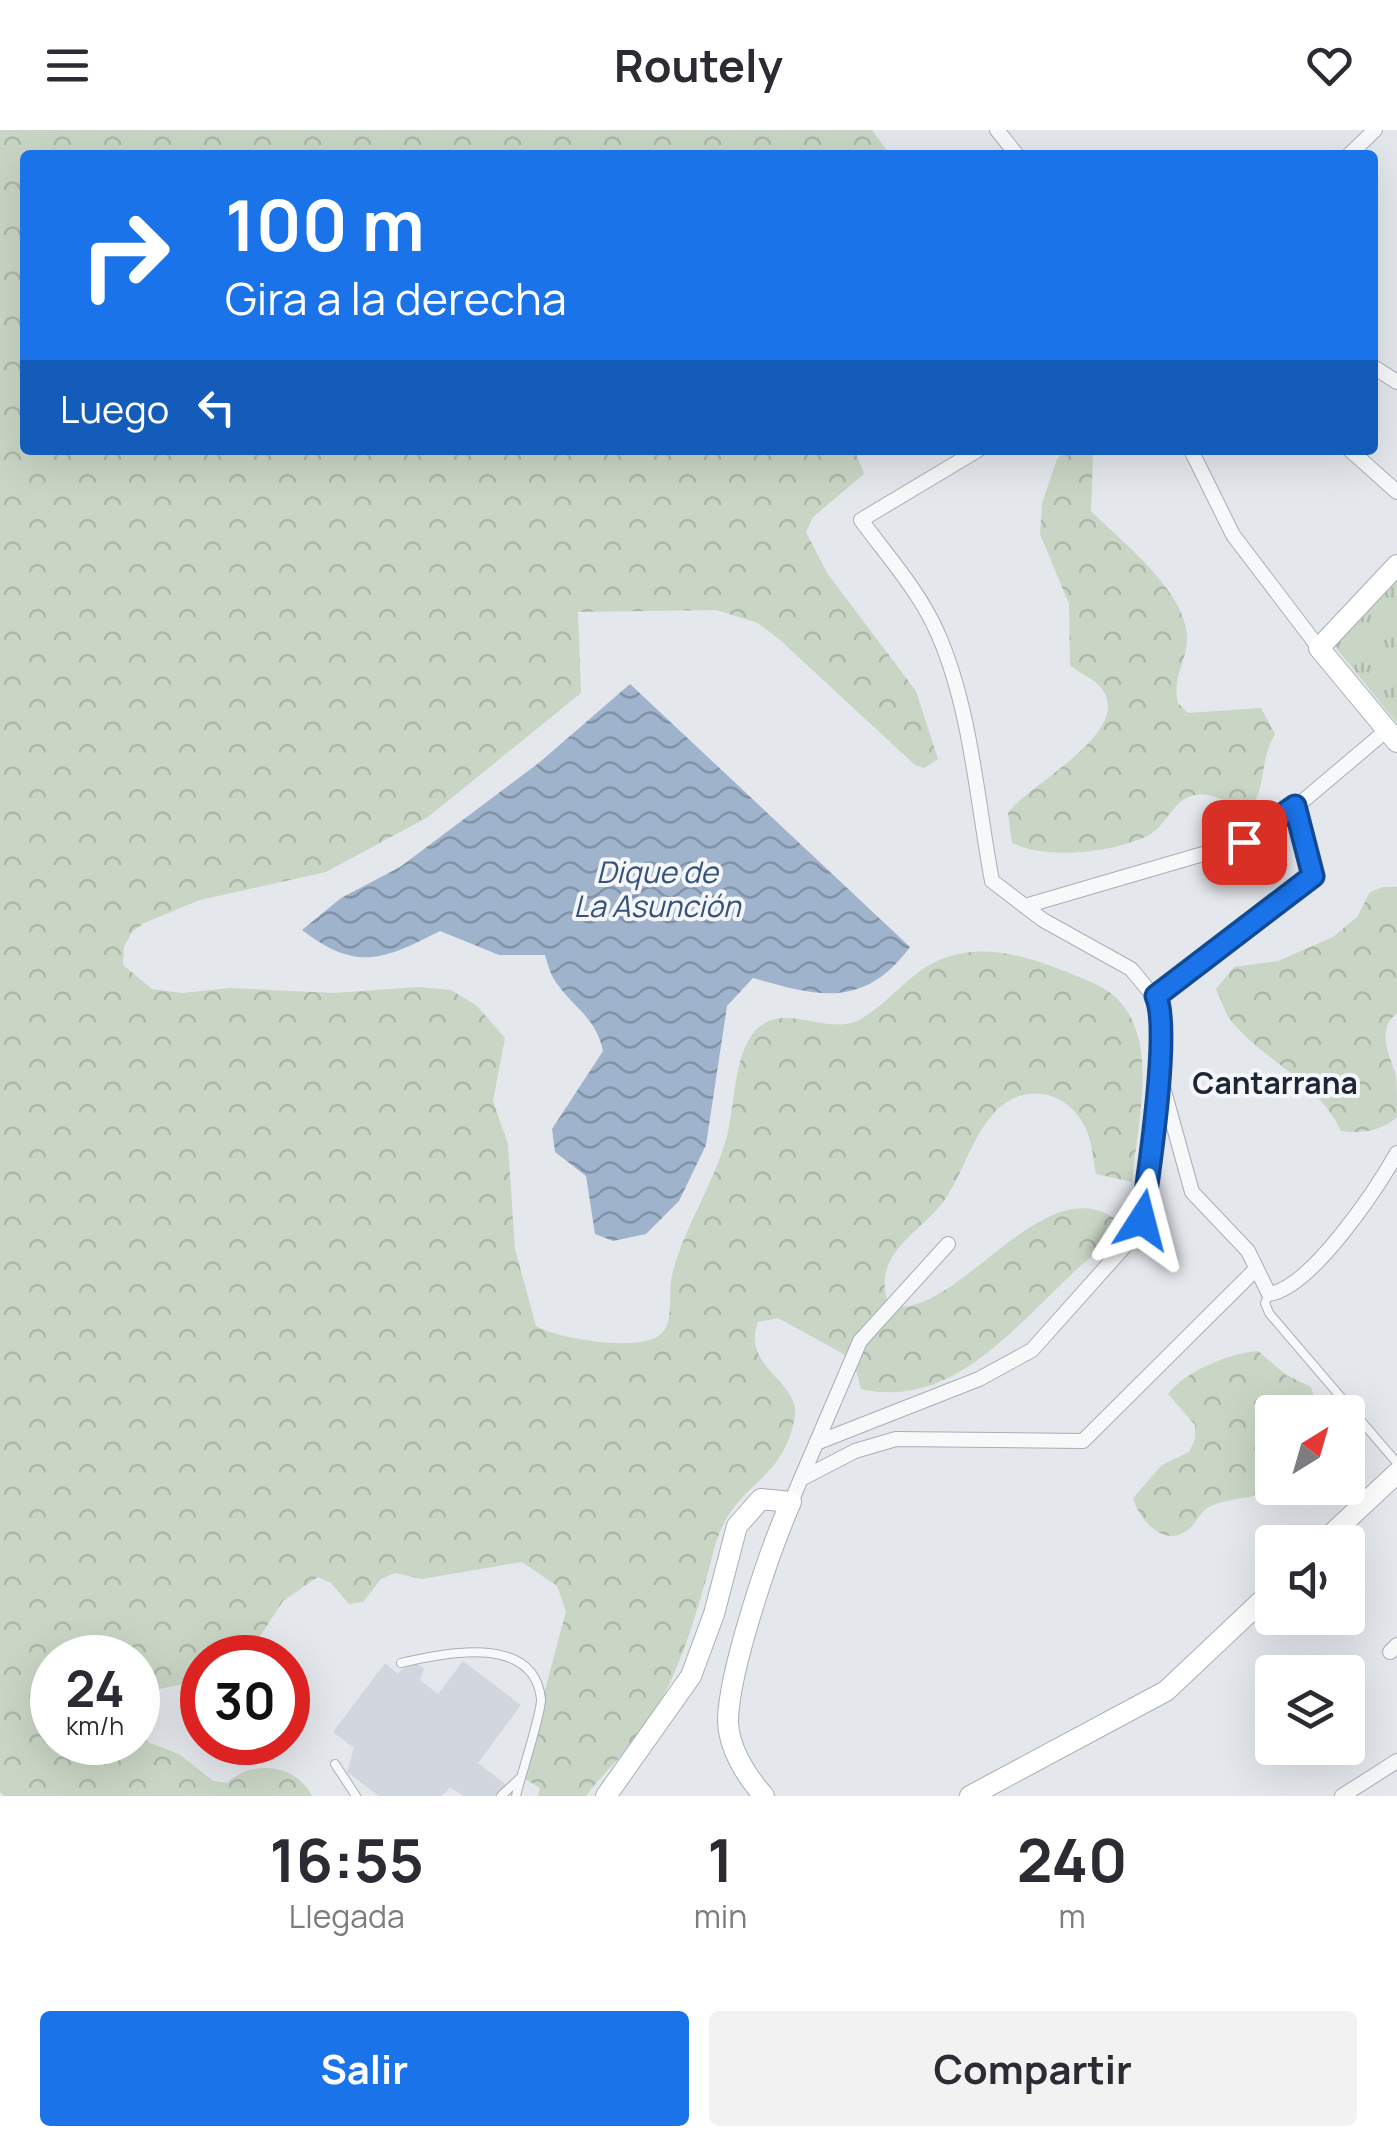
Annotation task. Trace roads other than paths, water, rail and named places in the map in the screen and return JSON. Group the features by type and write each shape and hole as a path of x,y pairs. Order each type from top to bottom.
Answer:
{"street":[{"path":"1354,150 1375,130"},
{"path":"816,1443 978,1379 1032,1350 1140,1229 1162,1033 1156,996 1132,969 1025,906 992,881 956,689 939,635 920,600 861,520 970,455"},
{"path":"1025,906 1244,842 1392,736 1318,648 1233,535 1193,455"},
{"path":"1356,455 1397,492"},
{"path":"1318,648 1397,564"},
{"path":"1156,996 1313,876 1295,806"},
{"path":"1159,1075 1192,1192 1248,1252 1269,1294 1290,1289 1380,1184 1397,1153"},
{"path":"764,1796 744,1773 728,1722 742,1656 777,1533 860,1341 948,1244"},
{"path":"800,1479 856,1451 896,1439 1083,1441 1255,1270"},
{"path":"1342,1525 1397,1473"},
{"path":"606,1796 691,1676 714,1614 737,1526 761,1499 791,1502"},
{"path":"970,1796 1166,1690 1255,1606"},
{"path":"1342,1796 1397,1761"}],"lane":[{"path":"1269,1294 1268,1313 1397,1463"},
{"path":"401,1662 475,1650 506,1658 522,1668 541,1698 516,1796"},
{"path":"335,1764 356,1796"},
{"path":"502,1796 519,1779"}],"water":[{"name":"Dique de La Asunción","path":"630,684 910,947 875,981 839,993 798,990 753,978 727,1006 706,1145 679,1201 646,1234 613,1241 595,1234 586,1176 555,1152 552,1129 603,1051 590,1022 553,978 545,955 499,955 440,931 386,955 355,956 339,952 302,930 341,898 400,867 540,762"}],"district":[{"name":"Cantarrana","path":"1275,1084"}]}
